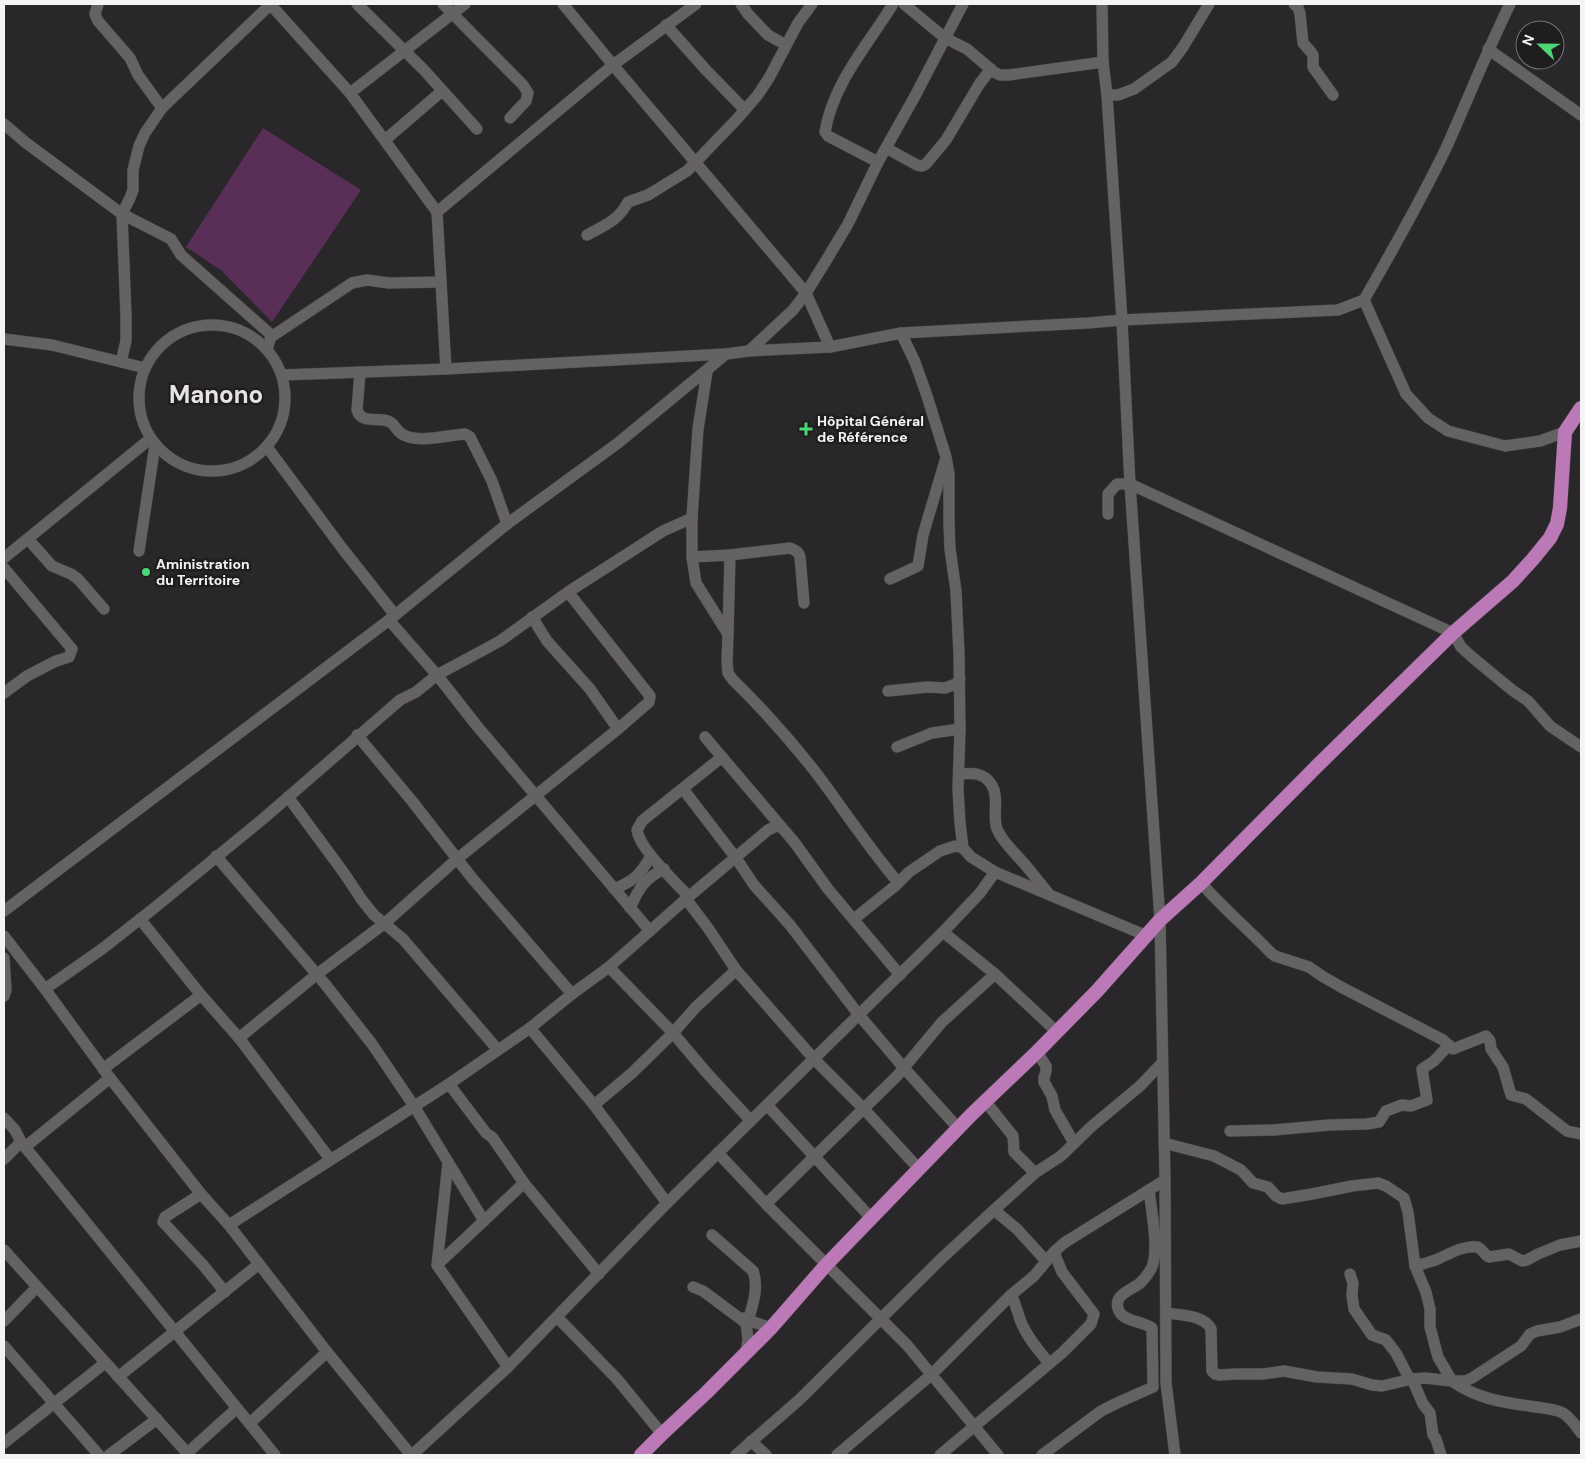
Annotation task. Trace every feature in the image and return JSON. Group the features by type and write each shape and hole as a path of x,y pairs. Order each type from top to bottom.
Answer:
{"main road":[{"path":"641,1455 746,1354 826,1265 958,1128 1097,991 1160,920 1201,883 1453,633 1513,581 1533,559 1550,538 1557,524 1566,432 1581,408"}],"street":[{"path":"98,4 95,14 98,21 130,58 138,75 162,108"},
{"path":"121,362 126,341 122,214 133,190 132,170 139,146 145,133 162,108 270,4 350,93 437,212 446,369"},
{"path":"357,4 405,50 477,129"},
{"path":"443,4 523,85 528,93 526,101 510,118"},
{"path":"350,93 465,4"},
{"path":"563,4 806,293 830,347"},
{"path":"437,212 613,65 696,4"},
{"path":"741,4 768,35 786,45"},
{"path":"587,235 614,220 622,213 628,202 648,195 687,171 745,110 769,78 798,23 812,4"},
{"path":"878,162 828,136 825,132 829,114 837,94 854,61 892,4"},
{"path":"904,4 945,38 967,49 1000,75 1103,62"},
{"path":"749,351 793,310 806,293 848,224 878,162 963,4"},
{"path":"1102,4 1103,62 1107,95 1122,320 1130,484 1160,920 1165,1180 1166,1383 1175,1455"},
{"path":"1107,95 1118,95 1134,89 1172,62 1183,48 1209,4"},
{"path":"1294,4 1298,7 1300,14 1304,43 1313,55 1312,67 1333,95"},
{"path":"282,376 726,354 830,347 901,333 1338,310 1364,300 1416,209 1510,4"},
{"path":"666,25 745,110"},
{"path":"1488,49 1581,115"},
{"path":"886,148 917,165 922,166 926,164 946,140 980,83 991,69"},
{"path":"386,140 442,91"},
{"path":"4,124 25,142 122,214 170,239 181,255 269,333 271,337"},
{"path":"267,349 271,337 352,283 368,280 389,283 440,282"},
{"path":"1364,300 1406,394 1428,418 1448,431 1505,446 1540,441 1566,432"},
{"path":"201,325 226,325 248,333 267,349 276,361 282,376 286,401 281,425 267,447 247,463 223,471 198,471 174,462 152,442 140,416 138,392 145,368 158,347 178,332 201,325"},
{"path":"901,333 915,362 946,457 949,474 950,549 956,591 960,679 958,788 963,848 971,858 995,872 1147,936"},
{"path":"4,339 52,345 145,368"},
{"path":"4,910 392,618 507,524 618,443 707,372 726,354"},
{"path":"360,372 357,410 358,415 362,418 386,420 392,423 401,434 416,438 460,434 470,437 492,481 507,524"},
{"path":"707,372 698,429 692,518 692,557 696,583 728,634"},
{"path":"4,558 152,442"},
{"path":"139,551 152,442"},
{"path":"267,447 392,618 477,726 650,930"},
{"path":"890,579 918,566 923,535 946,457"},
{"path":"1108,514 1108,494 1117,484 1130,484 1453,633 1461,647 1472,657 1528,701 1550,726 1581,747"},
{"path":"45,989 102,949 140,919 288,797 357,735 400,700 416,692 438,675 500,641 568,592 663,532 692,518"},
{"path":"28,539 52,566 78,579 104,609"},
{"path":"692,557 794,549 800,557 804,603"},
{"path":"730,555 728,673 788,739 898,883"},
{"path":"4,568 72,649 69,657 27,676 4,693"},
{"path":"239,1038 316,975 385,923 457,859 649,702 650,696 568,592"},
{"path":"532,617 547,641 590,689 618,729"},
{"path":"888,691 928,687 945,688 956,684 960,679"},
{"path":"897,747 932,733 960,729"},
{"path":"357,735 472,878 572,994"},
{"path":"705,737 795,843 828,888 900,974"},
{"path":"722,757 642,821 637,830 640,838 651,856 687,898 736,970 814,1059 863,1108 919,1169"},
{"path":"959,774 975,773 990,783 995,800 995,820 1002,838 1050,895"},
{"path":"683,789 736,858 754,885 790,925 859,1014 904,1068 958,1128"},
{"path":"288,797 374,915 403,939 416,953 498,1050"},
{"path":"229,1225 449,1084 530,1028 609,966 768,830 779,825"},
{"path":"854,919 909,872 940,851 955,846 963,848"},
{"path":"216,856 372,1044 414,1106 484,1221"},
{"path":"614,889 630,883 644,868 651,856"},
{"path":"630,908 638,889 653,875 664,869"},
{"path":"4,936 201,1194 229,1225 327,1352 411,1455 508,1367 667,1203 943,932 980,893 995,872"},
{"path":"1201,883 1221,905 1276,956 1309,967 1328,980 1443,1040 1454,1050 1484,1037 1488,1038 1491,1049 1506,1074 1511,1095 1526,1099 1567,1131 1581,1134"},
{"path":"140,919 201,995 239,1038 330,1159"},
{"path":"943,932 995,974 1057,1032"},
{"path":"4,958 6,990 4,996"},
{"path":"609,966 673,1033 751,1121"},
{"path":"594,1105 632,1073 673,1033 696,1007 736,970"},
{"path":"766,1204 904,1068 942,1022 995,974"},
{"path":"4,1159 201,995"},
{"path":"530,1028 594,1105 667,1203"},
{"path":"1230,1131 1274,1130 1378,1122 1388,1110 1402,1105 1411,1106 1427,1100 1422,1068 1434,1060 1449,1045"},
{"path":"1037,1052 1046,1066 1044,1082 1052,1096 1056,1110 1074,1143"},
{"path":"736,1455 799,1400 994,1210 1035,1173 1061,1156 1162,1064"},
{"path":"449,1084 486,1133 492,1138 524,1183 600,1274"},
{"path":"985,1102 1013,1136 1014,1152 1035,1173"},
{"path":"767,1105 871,1218"},
{"path":"4,1118 72,1206 175,1331 236,1409 250,1423 271,1454"},
{"path":"1164,1143 1214,1156 1241,1170 1253,1183 1268,1187 1276,1196 1282,1199 1378,1183 1404,1198 1415,1266 1426,1292 1430,1309 1430,1327 1438,1357 1452,1381 1465,1390 1500,1402 1563,1413 1572,1420 1581,1433"},
{"path":"718,1153 826,1265 907,1345 998,1455"},
{"path":"448,1163 437,1265 508,1367"},
{"path":"837,1455 931,1375 1011,1296 1034,1276 1064,1243 1165,1180"},
{"path":"437,1265 524,1183"},
{"path":"1149,1190 1154,1226 1154,1258 1152,1267 1140,1283 1120,1295 1117,1302 1120,1313 1124,1317 1148,1324 1152,1328 1153,1387"},
{"path":"201,1194 165,1217 164,1222 224,1292"},
{"path":"994,1210 1017,1229 1046,1261"},
{"path":"712,1235 753,1271 756,1279 753,1301 744,1319 747,1328 748,1345 746,1354"},
{"path":"1415,1266 1463,1249 1476,1247 1481,1248 1486,1256 1489,1257 1509,1254 1522,1261 1560,1245 1581,1241"},
{"path":"4,1250 157,1419 187,1455 236,1409"},
{"path":"940,1455 1062,1353 1088,1327 1094,1317 1094,1314 1062,1272 1054,1252"},
{"path":"118,1377 259,1264"},
{"path":"1350,1274 1354,1283 1352,1295 1354,1309 1372,1335 1386,1340 1390,1344 1408,1376 1412,1379 1423,1404 1430,1413 1433,1435 1441,1455"},
{"path":"4,1321 37,1287"},
{"path":"693,1287 699,1288 744,1319 771,1328"},
{"path":"1011,1296 1018,1307 1025,1330 1049,1364"},
{"path":"1166,1313 1204,1321 1208,1325 1211,1329 1212,1371 1215,1374 1263,1374 1284,1371 1317,1377 1352,1379 1382,1386 1425,1378 1465,1381 1521,1346 1530,1334 1560,1327 1581,1319"},
{"path":"556,1317 617,1379 662,1434"},
{"path":"250,1423 327,1352"},
{"path":"6,1354 99,1455"},
{"path":"4,1443 105,1363"},
{"path":"1042,1455 1101,1411 1166,1383"},
{"path":"109,1455 157,1419"},
{"path":"751,1441 766,1455"}],"shaded area":[{"path":"263,128 361,190 272,322 222,271 186,247"}],"place":[{"name":"Hôpital Général de Référence","path":"806,429"},
{"name":"Aministration du Territoire","path":"146,572"}],"district":[{"name":"Manono","path":"216,395"}]}
